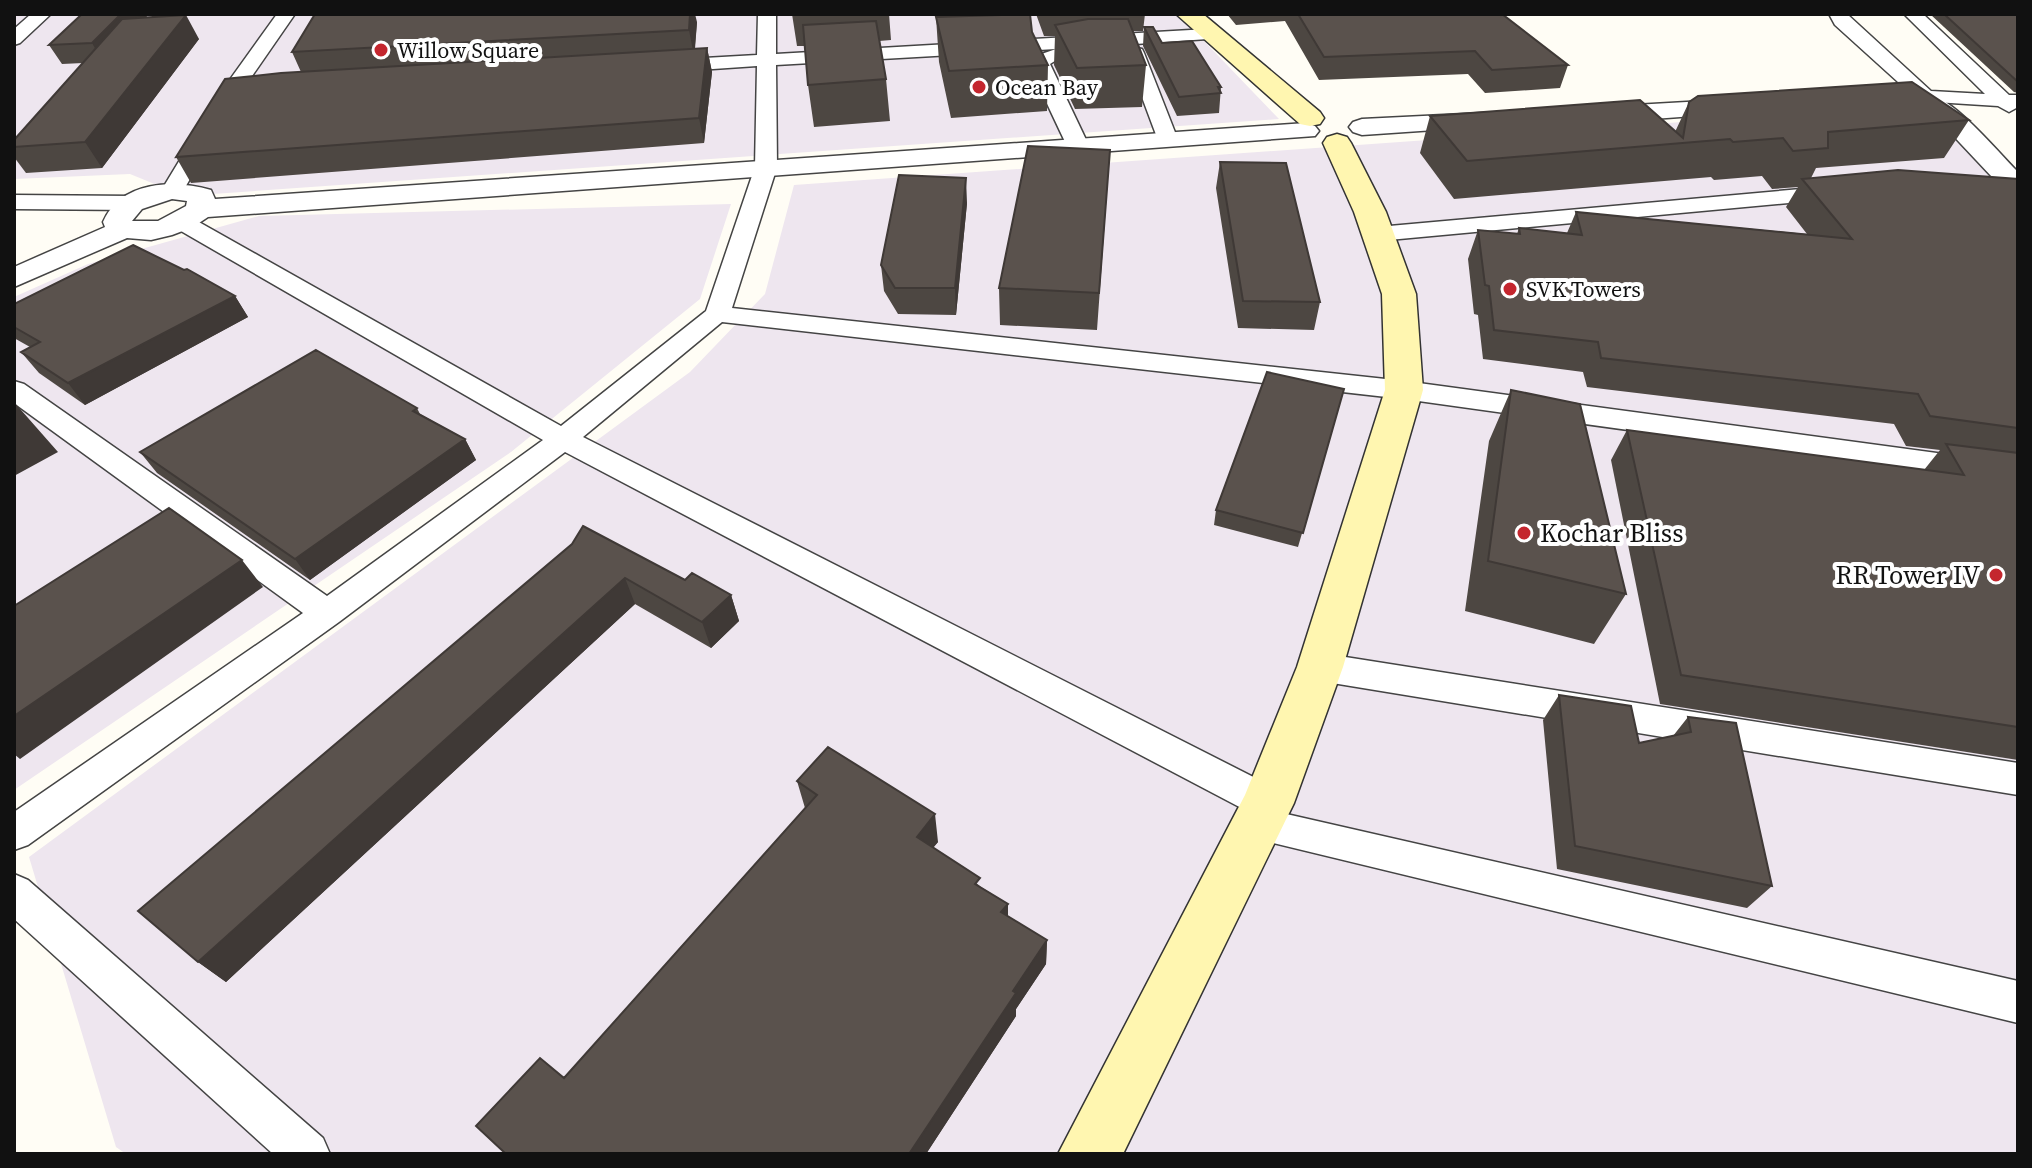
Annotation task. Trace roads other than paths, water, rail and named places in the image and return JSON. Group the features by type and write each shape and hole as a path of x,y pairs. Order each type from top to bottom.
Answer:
{"main road":[{"path":"1090,1154 1262,814 1320,667 1404,390 1399,294 1378,234 1330,127 1209,24 1188,14"}],"street":[{"path":"14,39 42,14"},
{"path":"14,833 327,613 563,439 717,314 766,167 767,14"},
{"path":"1838,14 1841,21 1926,97 2014,183"},
{"path":"1913,14 2013,105"},
{"path":"14,278 172,191 231,92 284,17 311,19"},
{"path":"642,67 768,60 1209,24"},
{"path":"1078,146 1044,76 1040,61 1049,55 1107,50 1135,53 1168,140"},
{"path":"231,92 263,90"},
{"path":"1895,99 1926,97 2013,105"},
{"path":"1581,116 1770,106"},
{"path":"14,202 129,216 153,231 191,216 766,167 1330,127 1503,120"},
{"path":"1978,181 2014,183"},
{"path":"172,191 201,196 191,216"},
{"path":"1378,234 1854,192"},
{"path":"191,216 563,439 1262,814 2018,1002"},
{"path":"717,314 1404,390 2018,474"},
{"path":"14,390 327,613"},
{"path":"1320,667 2018,779"},
{"path":"14,893 307,1154"}],"place":[{"name":"Willow Square","path":"381,50"},
{"name":"Ocean Bay","path":"979,87"},
{"name":"SVK Towers","path":"1510,289"},
{"name":"Kochar Bliss","path":"1524,533"},
{"name":"RR Tower IV","path":"1996,575"}]}
